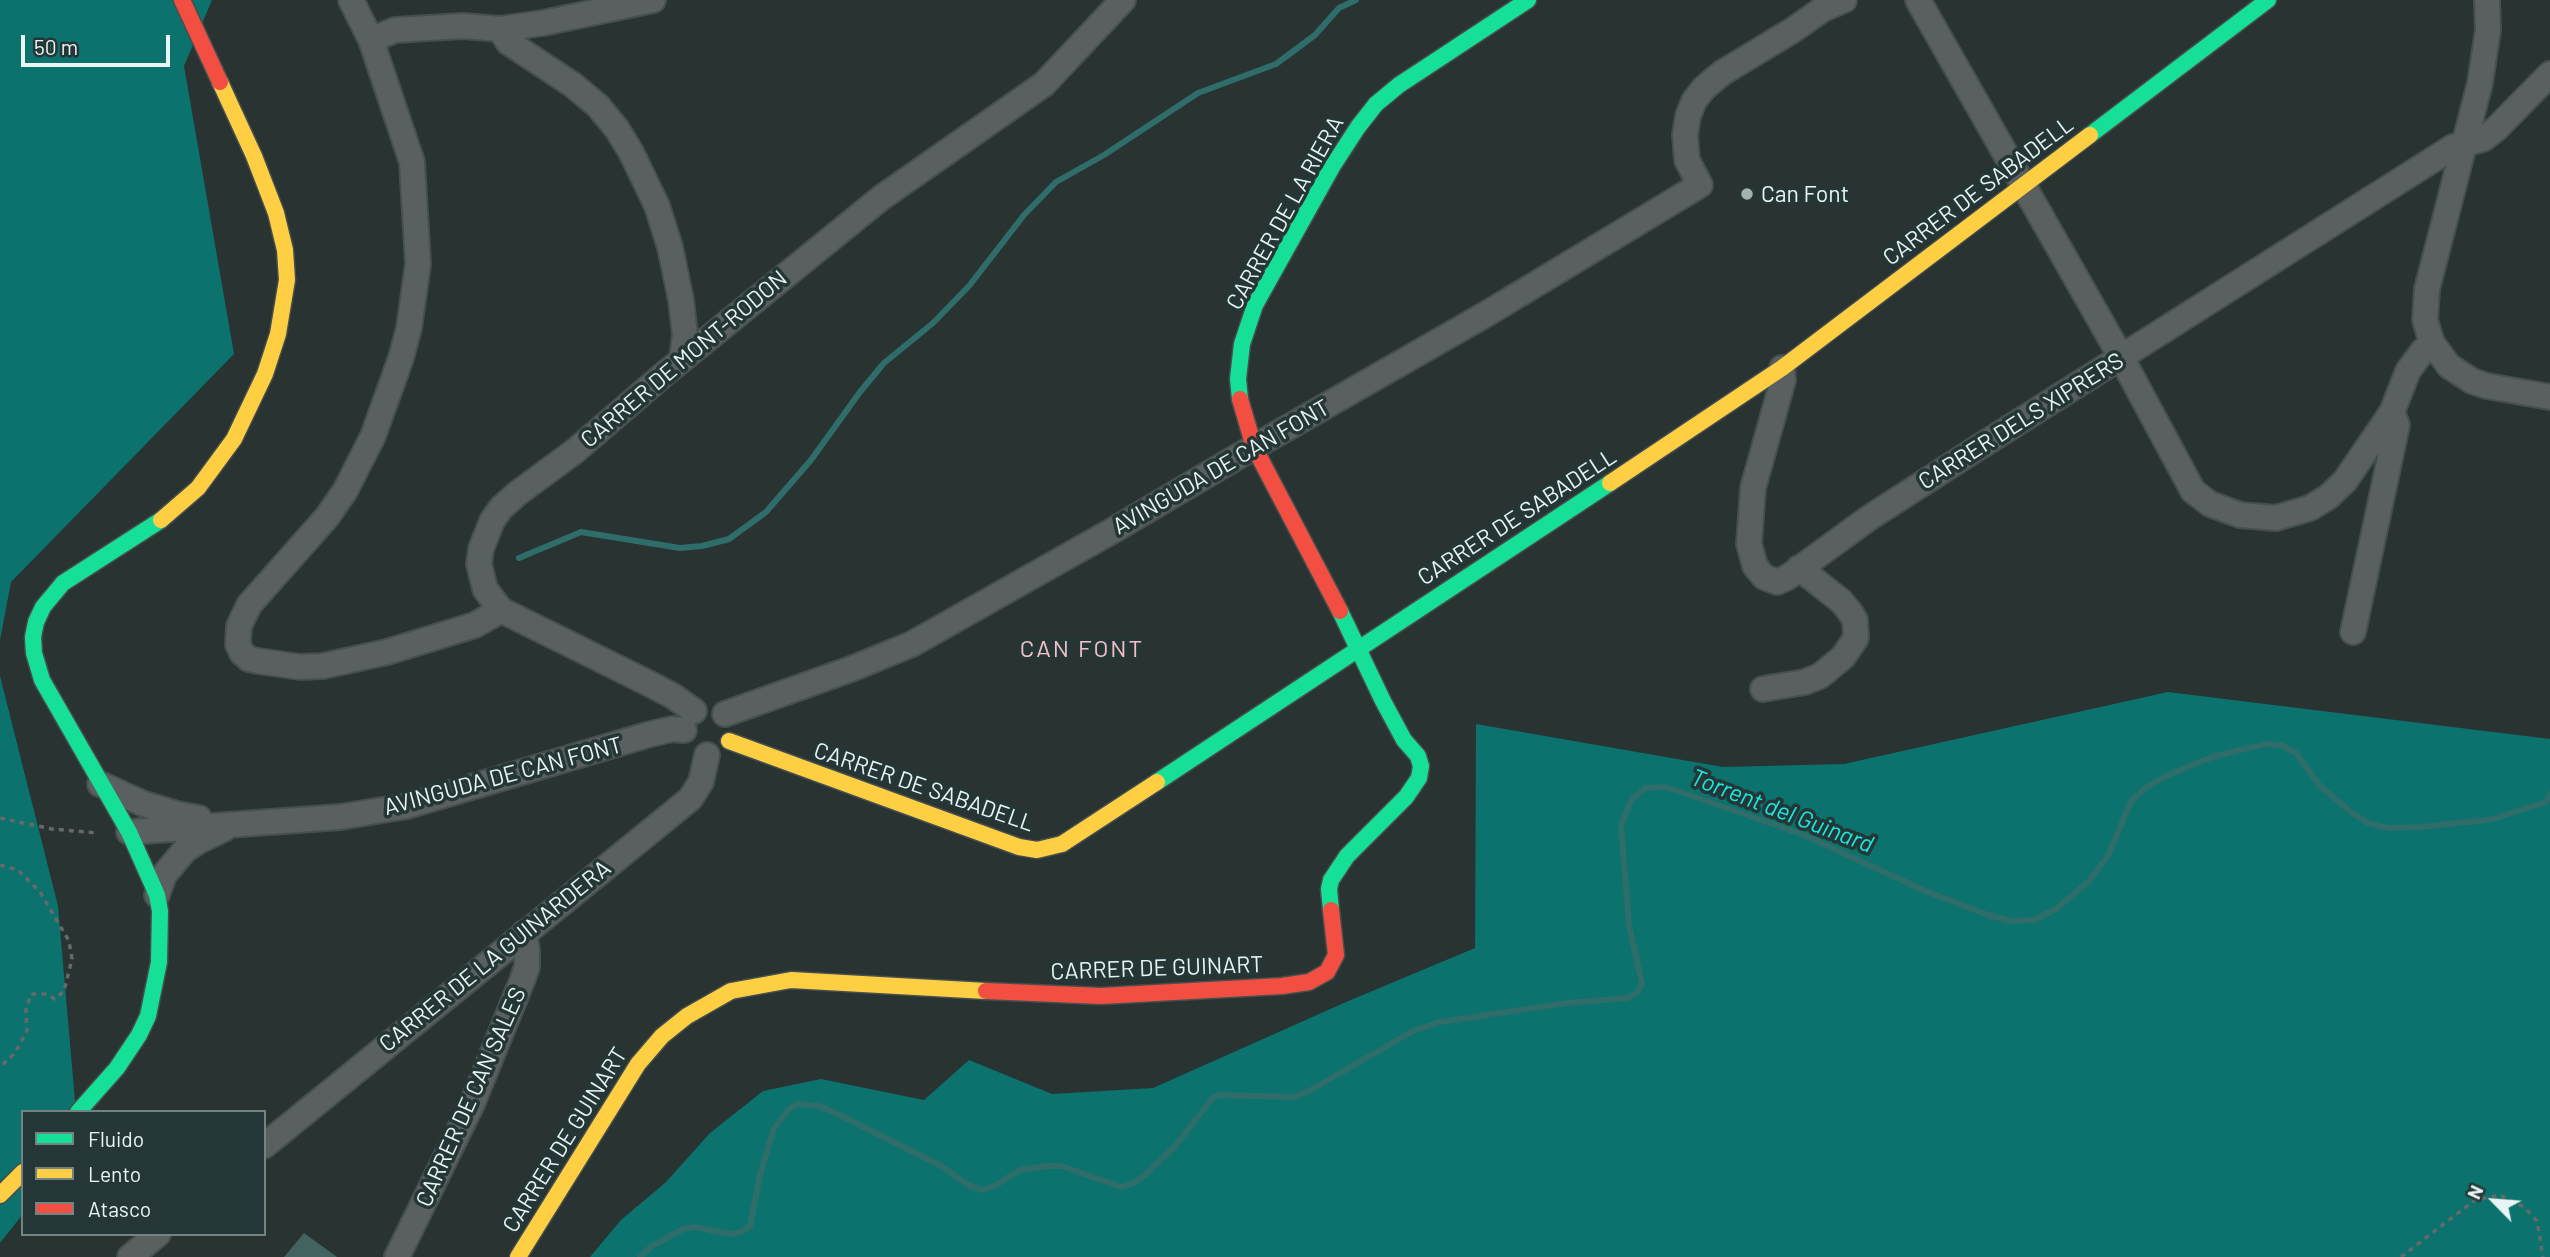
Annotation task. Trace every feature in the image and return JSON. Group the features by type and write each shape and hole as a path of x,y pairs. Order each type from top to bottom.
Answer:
{"street":[{"path":"80,1110 129,1051 148,1016 159,962 160,911 157,895 126,828 42,680 34,653 36,622 43,607 63,583 160,521 180,505 209,473 234,439 265,374 284,307 287,280 285,250 276,213 254,156 182,0"},
{"path":"351,0 371,40 412,162 418,264 409,328 373,436 345,491 327,517 249,605 239,626 238,645 249,659 300,667 323,666 387,652 475,625 501,610 673,696 689,721"},
{"path":"371,40 395,30 463,26 500,29 543,23 653,0"},
{"name":"CARRER DE MONT-RODON","path":"501,610 485,589 479,564 486,534 501,508 575,451 682,359 881,198 1044,84 1123,0"},
{"name":"CARRER DE LA RIERA","path":"1254,447 1243,413 1238,379 1246,325 1332,167 1358,127 1377,104 1399,85 1528,0"},
{"path":"1918,0 2121,357 2193,491 2210,503 2240,515 2276,519 2310,508 2328,497 2345,481 2392,412 2408,371 2432,343"},
{"name":"CARRER DE SABADELL","path":"729,741 989,838 1018,847 1049,849 1075,836 1782,368 2268,0"},
{"path":"2487,0 2485,57 2427,289 2425,320 2432,343 2449,366 2472,381 2550,397"},
{"name":"AVINGUDA DE CAN FONT","path":"725,714 851,670 912,644 1488,313 1700,184 1685,149 1688,116 1694,101 1704,88 1723,73 1833,3"},
{"path":"500,29 509,42 573,85 598,106 631,152 657,206 670,247 685,335 682,359"},
{"name":"CARRER DELS XIPRERS","path":"1782,368 1783,380 1753,488 1748,544 1755,566 1764,577 1777,582 1869,518 2442,154 2483,139 2550,74"},
{"path":"2353,632 2397,425 2392,412"},
{"name":"CARRER DE GUINART","path":"518,1257 638,1064 662,1036 687,1016 732,991 791,980 1101,996 1282,986 1308,982 1327,972 1336,955 1329,889 1331,880 1347,856 1406,797 1419,778 1420,766 1418,756 1404,740 1382,701 1254,447"},
{"path":"1763,689 1805,682 1820,676 1843,657 1856,638 1855,620 1850,612 1833,594 1799,568"},
{"path":"702,707 713,707 725,714 732,725 729,741 719,752 707,755 691,748 687,743 689,721 702,707"},
{"name":"AVINGUDA DE CAN FONT","path":"126,828 340,817 407,806 672,729 689,721"},
{"name":"CARRER DE LA GUINARDERA","path":"266,1144 690,799 701,782 707,755"},
{"name":"AVINGUDA DE CAN FONT","path":"100,784 144,804 177,814 238,824"},
{"name":"AVINGUDA DE CAN FONT","path":"157,895 164,875 185,850 238,824"},
{"name":"CARRER DE CAN SALES","path":"397,1257 472,1104 522,981 527,967 524,933"},
{"path":"0,1195 21,1174"},
{"path":"130,1257 156,1236"}],"path":[{"path":"0,818 83,833 126,828"},
{"path":"0,864 18,870 40,892 69,941 72,959 65,992 55,999 46,994 31,994 26,1009 27,1031 15,1053 0,1067"},
{"path":"2401,1257 2474,1200 2500,1195 2524,1207 2536,1221 2543,1257"}],"shaded area":[{"path":"0,0 212,0 184,66 234,354 11,582 0,640"},
{"path":"0,676 58,906 76,1110 21,1110 21,1217 0,1243"},
{"path":"2168,692 2550,739 2550,1257 590,1257 621,1220 666,1182 710,1133 763,1091 821,1079 924,1100 969,1060 1052,1094 1153,1088 1475,948 1476,724 1723,767 1844,764"}],"building":[{"path":"304,1233 337,1257 284,1257"}],"waterway":[{"path":"519,558 581,532 680,548 729,539 766,512 811,460 884,363 933,323 969,286 1024,215 1056,182 1104,155 1198,93 1276,64 1315,35 1339,8 1356,0"},
{"name":"Torrent del Guinard","path":"640,1257 652,1246 683,1229 695,1227 730,1234 741,1232 750,1226 760,1175 774,1128 788,1110 797,1104 819,1106 840,1115 982,1190 1020,1170 1047,1166 1061,1166 1122,1187 1134,1183 1146,1174 1176,1145 1211,1100 1218,1095 1294,1097 1413,1031 1440,1022 1567,1003 1628,998 1637,993 1642,984 1629,925 1621,825 1632,799 1645,788 1665,787 1804,835 1923,890 2011,921 2034,920 2056,909 2088,882 2108,856 2131,801 2147,787 2212,757 2265,744 2281,745 2296,753 2320,786 2351,812 2368,823 2388,828 2489,820 2546,802 2550,794"}],"traffic: fast":[{"path":"1240,399 1238,379 1242,344 1255,305 1332,167 1358,127 1376,104 1399,85 1528,0"},
{"path":"2090,135 2268,0"},
{"path":"1157,782 1610,483"},
{"path":"80,1110 117,1068 148,1016 159,962 160,911 157,895 129,832 42,680 34,653 33,637 43,607 63,583 161,520"},
{"path":"1331,910 1331,880 1347,856 1406,797 1419,778 1421,766 1418,756 1404,740 1383,701 1340,611"}],"traffic: slow":[{"path":"161,520 198,488 234,439 265,374 278,334 287,280 285,250 276,213 254,156 220,82"},
{"path":"1610,483 1782,368 2090,135"},
{"path":"729,741 1019,847 1037,850 1062,844 1157,782"},
{"path":"518,1257 638,1064 662,1036 687,1016 731,991 791,980 986,991"},
{"path":"0,1195 21,1174"}],"traffic: jam":[{"path":"182,0 220,82"},
{"path":"1240,399 1254,447 1340,611"},
{"path":"986,991 1101,996 1282,986 1309,982 1327,972 1336,955 1331,910"}],"place":[{"name":"Can Font","path":"1747,194"}],"district":[{"name":"CAN FONT","path":"1082,649"}]}
